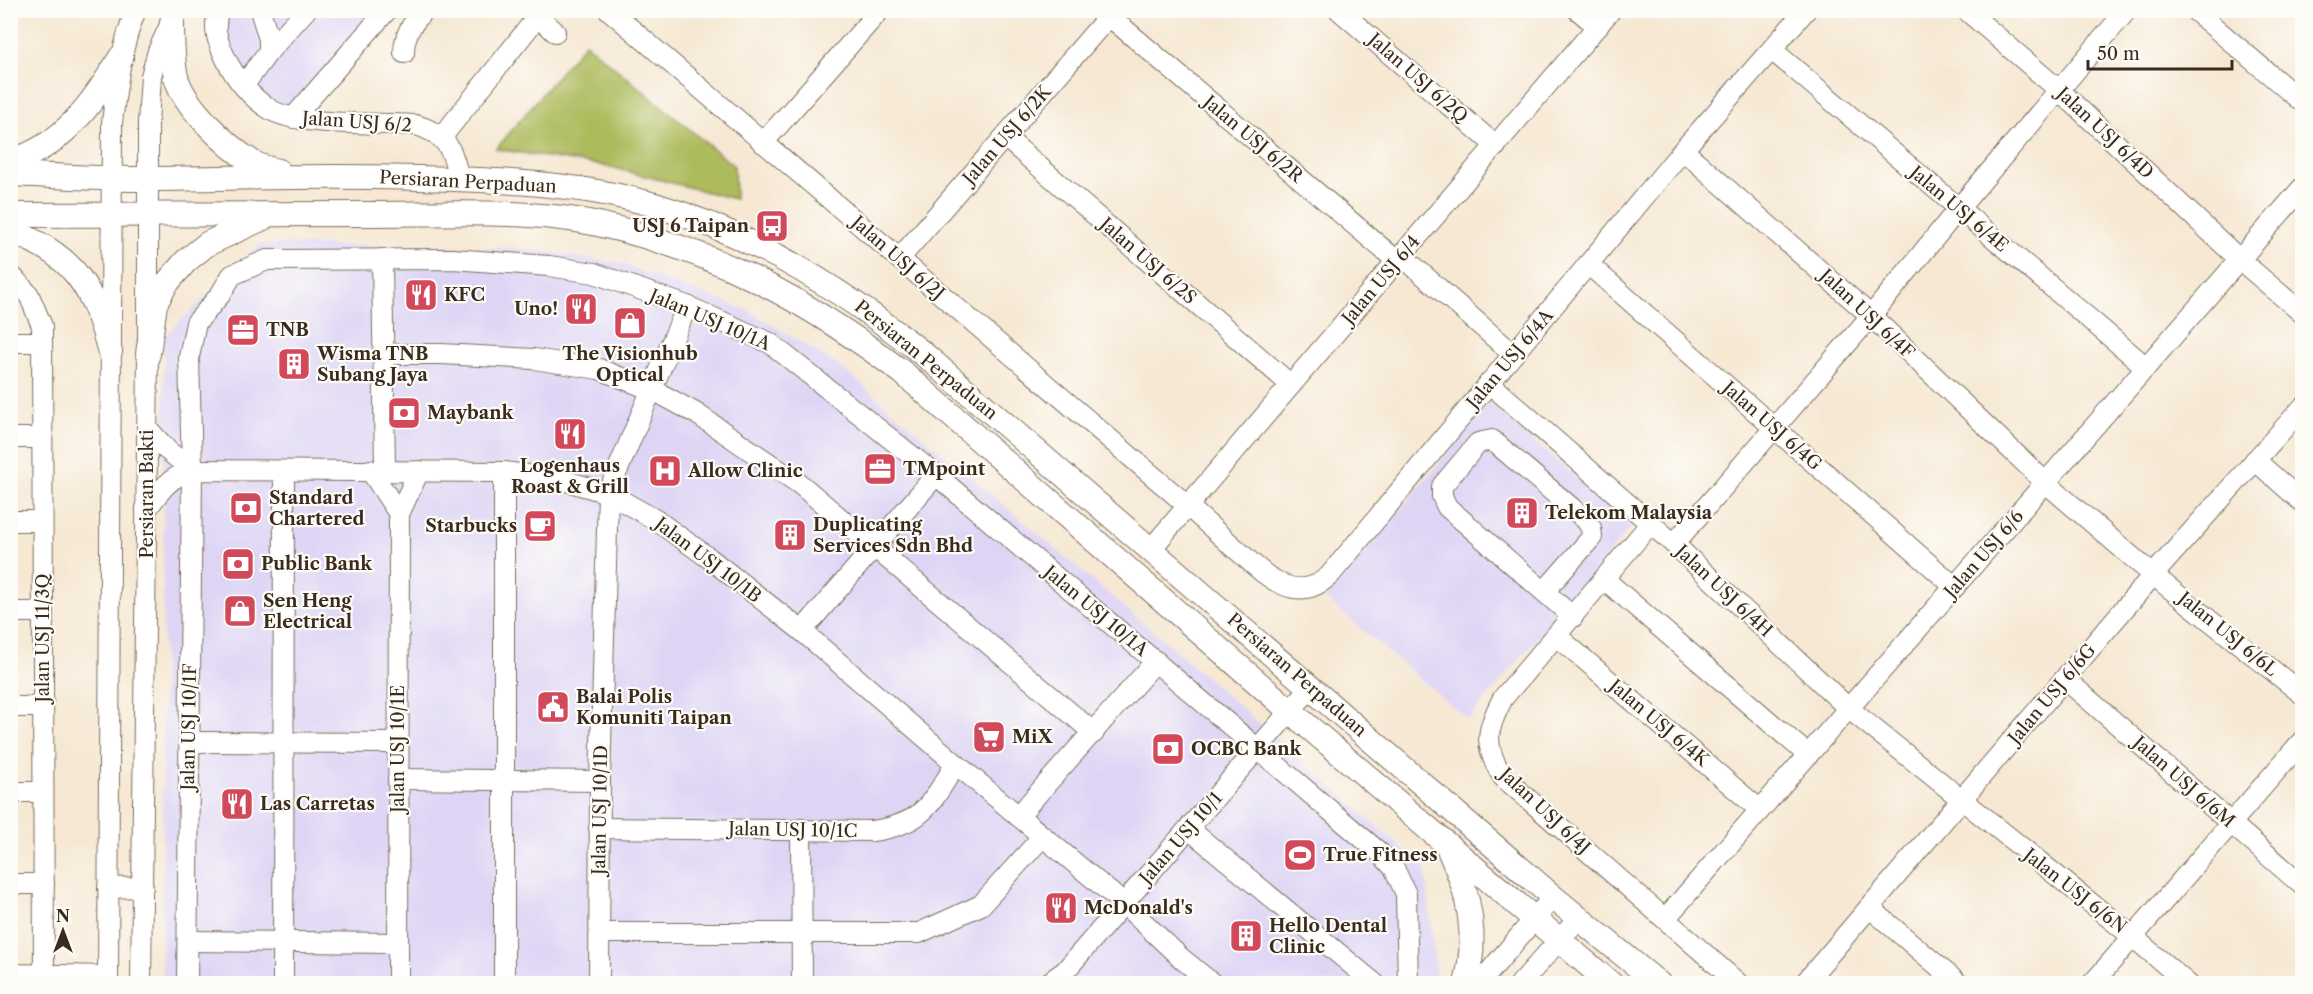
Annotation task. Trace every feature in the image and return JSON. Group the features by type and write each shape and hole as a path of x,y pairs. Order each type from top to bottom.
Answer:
{"main road":[{"path":"174,16 172,53 177,78 187,100 227,143 251,161 265,168 297,176"},
{"path":"10,161 41,148 82,114 99,94 121,57"},
{"name":"Persiaran Perpaduan","path":"10,174 148,179 297,176 510,181 580,190 657,206 743,239 862,307 894,330 1553,897 1659,984"},
{"path":"148,354 155,304 166,284 186,261 207,244 270,214"},
{"name":"Persiaran Perpaduan","path":"10,215 506,215 595,224 637,234 723,263 765,283 813,310 902,372 1290,711 1611,984"},
{"path":"10,231 40,243 78,274 92,296 110,352"},
{"path":"1446,843 1463,880 1469,910 1472,937 1466,984"}],"street":[{"name":"Persiaran Bakti","path":"108,980 112,122 121,57 136,10"},
{"name":"Jalan USJ 6/2","path":"219,10 215,31 230,67 244,85 271,110 293,118 416,125 432,129 441,138"},
{"path":"261,10 269,39 269,51"},
{"path":"244,85 269,51 306,10"},
{"path":"293,118 387,10"},
{"path":"405,53 405,41 409,28 424,10"},
{"name":"Jalan USJ 6/2J","path":"609,10 1188,506"},
{"path":"763,143 880,10"},
{"name":"Jalan USJ 6/2Q","path":"1339,10 1496,146"},
{"path":"1578,10 1598,27"},
{"name":"Jalan USJ 6/4","path":"1151,549 1611,10"},
{"name":"Jalan USJ 6/4A","path":"1188,506 1269,579 1302,589 1318,586 1330,575 1683,150 1806,10"},
{"name":"Jalan USJ 6/4D","path":"1966,10 2059,90 2240,260 2302,313"},
{"path":"1674,544 1871,316 1959,208 2127,10"},
{"path":"2194,10 2302,102"},
{"path":"459,179 454,158 446,142 441,138 535,13 555,32"},
{"name":"Jalan USJ 6/2K","path":"899,259 1112,13"},
{"name":"Jalan USJ 6/2R","path":"1112,13 1513,354"},
{"name":"Persiaran Bakti","path":"141,984 148,354 148,123 151,76 158,51 174,16"},
{"name":"Jalan USJ 6/4E","path":"1772,50 2146,367"},
{"name":"Jalan USJ 6/2S","path":"1005,137 1291,386"},
{"name":"Jalan USJ 6/4F","path":"1683,150 1871,316 2046,483 2153,575"},
{"name":"Jalan USJ 6/6","path":"1665,919 2302,188"},
{"path":"382,259 383,354 377,470 399,514"},
{"name":"Jalan USJ 10/1A","path":"192,470 189,357 196,323 220,295 232,275 267,260 453,259 549,266 594,273 687,306 770,343 936,475 1380,853 1394,867 1406,894 1408,984"},
{"name":"Jalan USJ 6/4G","path":"1588,264 1955,587"},
{"name":"Jalan USJ 11/3Q","path":"10,274 29,296 42,326 44,979"},
{"path":"608,493 687,306"},
{"path":"10,342 42,342"},
{"path":"383,354 441,354 534,360 600,369 652,390 697,414 801,485 1094,733"},
{"name":"Jalan USJ 6/4H","path":"1489,383 1674,544 1848,708 1961,801"},
{"name":"Jalan USJ 6/6G","path":"1804,984 2153,575 2302,408"},
{"path":"147,428 166,450 192,470"},
{"path":"10,438 42,438"},
{"path":"1544,592 1592,537 1591,528 1586,520 1492,440 1478,442 1442,486 1442,496 1447,507 1544,592 1573,617"},
{"path":"2255,460 2302,502"},
{"path":"146,510 161,490 177,475 192,470"},
{"name":"Jalan USJ 10/1B","path":"192,470 504,472 559,479 608,493 656,520 709,558 802,631 956,764 1124,904 1181,958 1213,984"},
{"name":"Jalan USJ 10/1F","path":"187,984 192,470"},
{"path":"283,984 284,471"},
{"name":"Jalan USJ 10/1E","path":"398,984 399,514 419,471"},
{"path":"504,472 504,984"},
{"path":"802,631 936,475"},
{"name":"Jalan USJ 10/1D","path":"598,984 600,781 608,493"},
{"path":"10,521 42,521"},
{"name":"Jalan USJ 6/4J","path":"1650,523 1503,698 1494,715 1489,732 1488,749 1503,777 1739,984"},
{"name":"Jalan USJ 6/6L","path":"2153,575 2302,694"},
{"path":"1604,579 1808,755"},
{"path":"10,612 43,612"},
{"name":"Jalan USJ 6/4K","path":"1557,636 1760,810"},
{"path":"1018,816 1156,661"},
{"name":"Jalan USJ 6/6M","path":"2065,679 2302,885"},
{"name":"Jalan USJ 10/1","path":"1047,984 1068,977 1124,904 1311,687"},
{"path":"10,707 43,707"},
{"path":"2092,984 2302,741"},
{"path":"189,742 398,743"},
{"name":"Jalan USJ 10/1C","path":"600,828 872,831 891,828 928,808 956,764"},
{"path":"398,779 600,781"},
{"path":"10,792 43,792"},
{"name":"Jalan USJ 6/6N","path":"1961,801 2133,937 2188,984"},
{"path":"1189,829 1369,981"},
{"path":"801,830 802,984"},
{"path":"600,933 919,933 981,905 1043,836"},
{"path":"10,884 44,884"},
{"path":"108,888 143,887"},
{"path":"1479,984 1553,897"},
{"path":"1870,908 1959,984"},
{"path":"1520,984 1578,918"},
{"path":"188,941 398,943"},
{"path":"1181,958 1193,984"},
{"path":"10,974 44,979 108,980"}],"shaded area":[{"path":"224,11 381,11 294,112 273,103 250,84 229,54 223,30"},
{"path":"259,244 515,248 616,262 750,311 842,368 1177,652 1425,868 1437,982 162,984 164,337"},
{"path":"1490,403 1632,526 1468,720 1325,598"}],"green space":[{"path":"585,43 734,166 735,199 606,166 496,149"}],"place":[{"name":"USJ 6 Taipan","path":"772,226"},
{"name":"KFC","path":"421,295"},
{"name":"Uno!","path":"581,309"},
{"name":"The Visionhub Optical","path":"630,323"},
{"name":"TNB","path":"243,330"},
{"name":"Wisma TNB Subang Jaya","path":"294,364"},
{"name":"Maybank","path":"404,413"},
{"name":"Logenhaus Roast & Grill","path":"570,434"},
{"name":"TMpoint","path":"880,469"},
{"name":"Allow Clinic","path":"665,471"},
{"name":"Standard Chartered","path":"246,508"},
{"name":"Telekom Malaysia","path":"1522,513"},
{"name":"Starbucks","path":"540,526"},
{"name":"Duplicating Services Sdn Bhd","path":"790,535"},
{"name":"Public Bank","path":"238,564"},
{"name":"Sen Heng Electrical","path":"240,611"},
{"name":"Balai Polis Komuniti Taipan","path":"553,707"},
{"name":"MiX","path":"989,737"},
{"name":"OCBC Bank","path":"1168,749"},
{"name":"Las Carretas","path":"237,804"},
{"name":"True Fitness","path":"1300,855"},
{"name":"McDonald's","path":"1061,908"},
{"name":"Hello Dental Clinic","path":"1246,936"}]}
